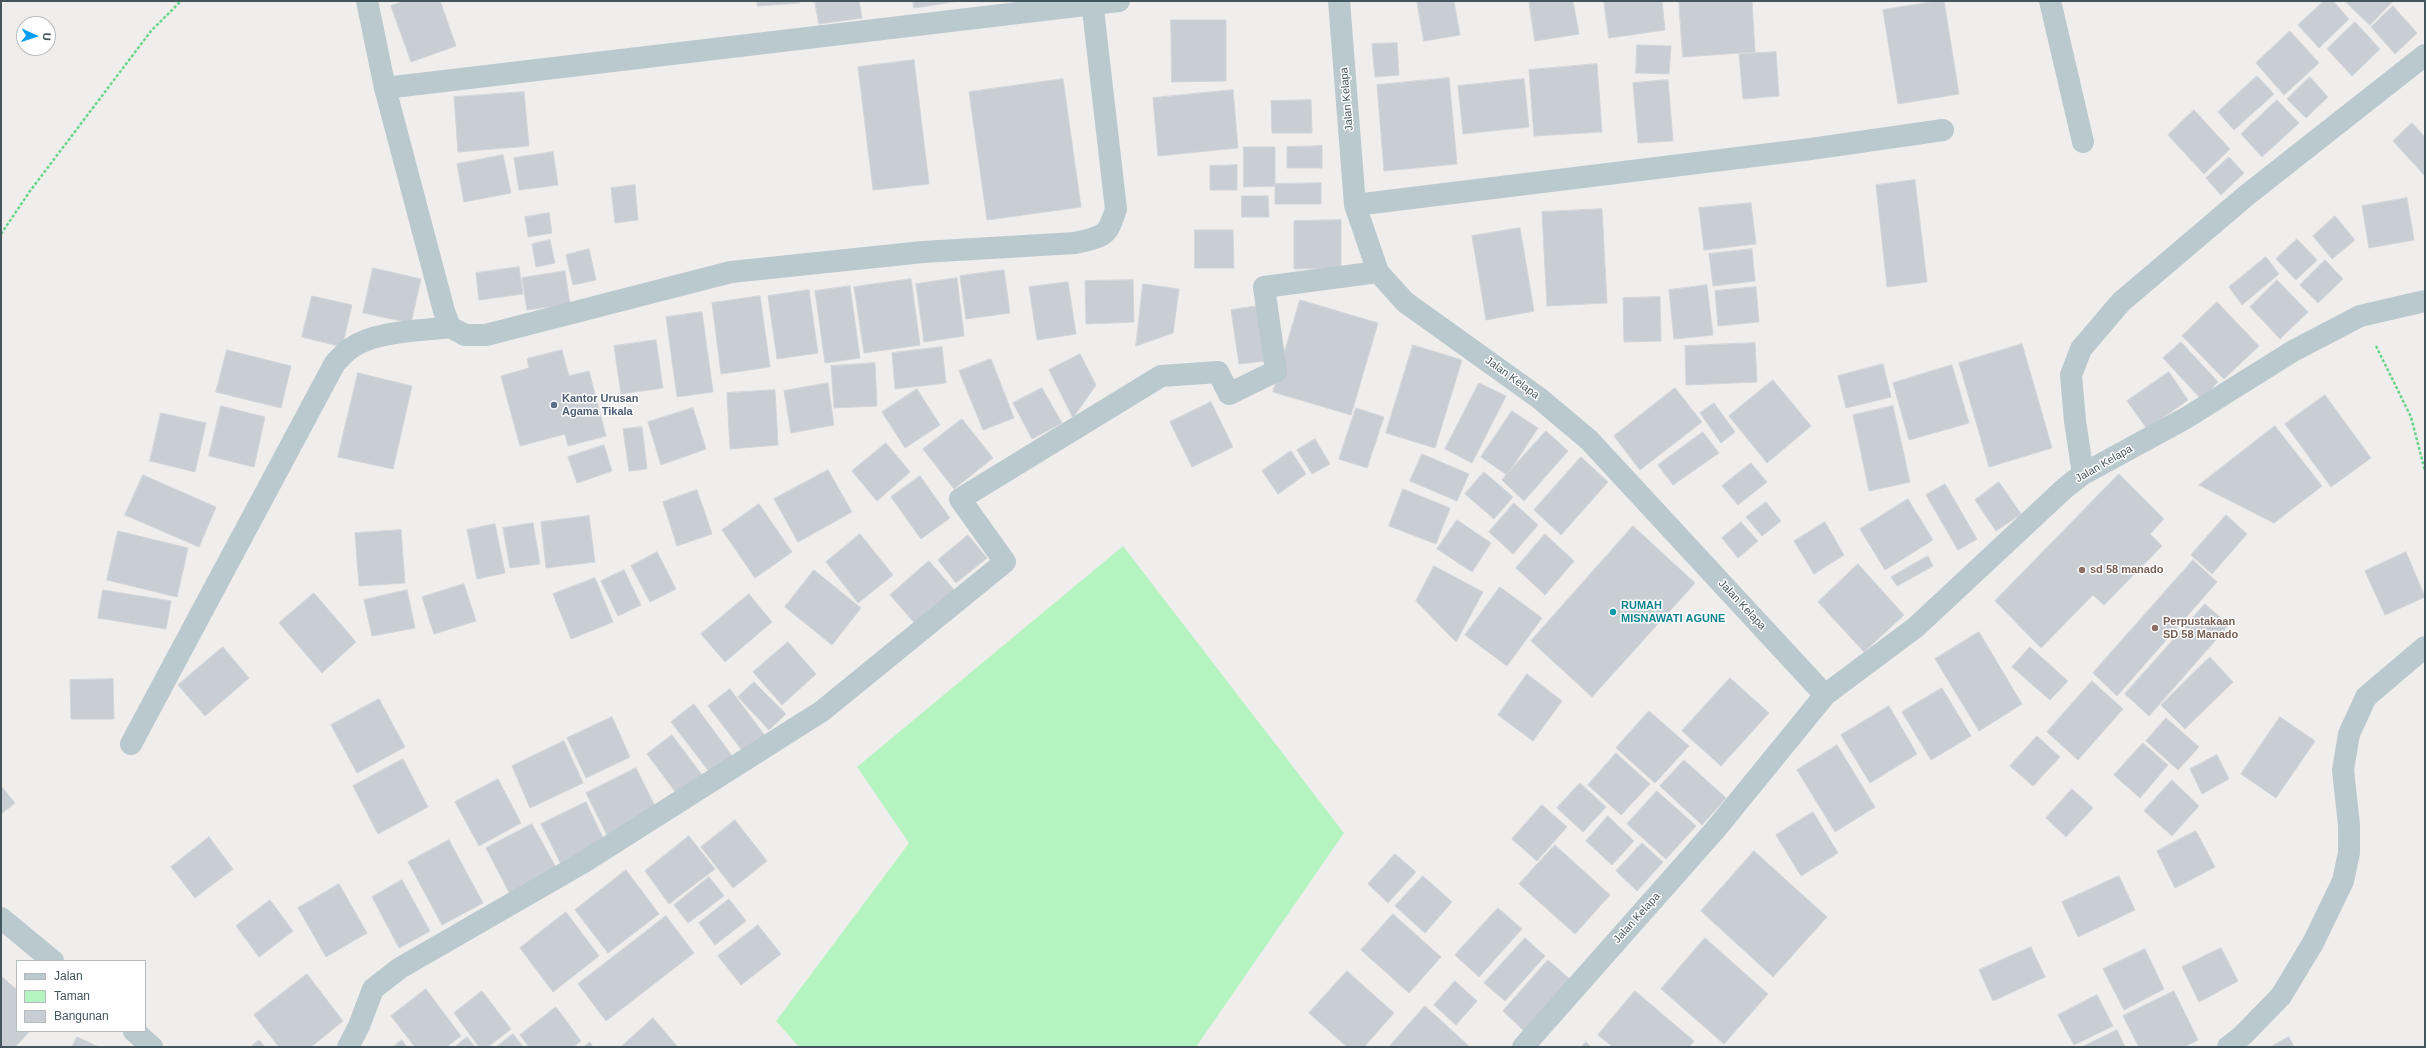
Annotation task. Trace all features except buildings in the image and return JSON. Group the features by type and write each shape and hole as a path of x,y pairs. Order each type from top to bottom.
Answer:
{"street":[{"path":"367,1 385,88 450,327"},
{"path":"385,88 1119,1"},
{"name":"Jalan Kelapa","path":"1339,1 1356,206 1378,272 1405,302 1539,398 1589,440 1825,695"},
{"path":"2050,1 2083,142"},
{"path":"131,744 335,363 352,348 368,340 396,334 450,327 465,335 486,335 731,272 923,252 1075,243 1096,238 1109,230 1116,209 1092,3"},
{"path":"2083,474 2074,421 2071,376 2081,349 2122,302 2139,287 2247,196 2425,55"},
{"path":"1356,206 1811,149 1943,130"},
{"path":"348,1047 359,1026 373,989 400,968 584,862 822,711 1005,562 960,499 1160,376 1218,372 1229,394 1276,371 1264,287 1378,272"},
{"name":"Jalan Kelapa","path":"1522,1047 1715,830 1825,695 1916,627 2083,474 2186,418 2293,351 2360,316 2425,300"},
{"path":"2228,1047 2243,1036 2281,996 2313,943 2343,881 2349,853 2349,824 2343,770 2349,734 2366,697 2425,647"},
{"path":"1,918 52,960"},
{"path":"135,1032 152,1047"}],"path":[{"path":"1,234 30,191 151,31 181,1"},
{"path":"2360,316 2411,417 2425,471"}],"green space":[{"path":"1123,546 1344,833 1196,1047 799,1047 776,1021 909,843 857,767"}],"place":[{"name":"Kantor Urusan Agama Tikala","path":"554,405"},
{"name":"sd 58 manado","path":"2082,570"},
{"name":"RUMAH MISNAWATI AGUNE","path":"1613,612"},
{"name":"Perpustakaan SD 58 Manado","path":"2155,628"}]}
